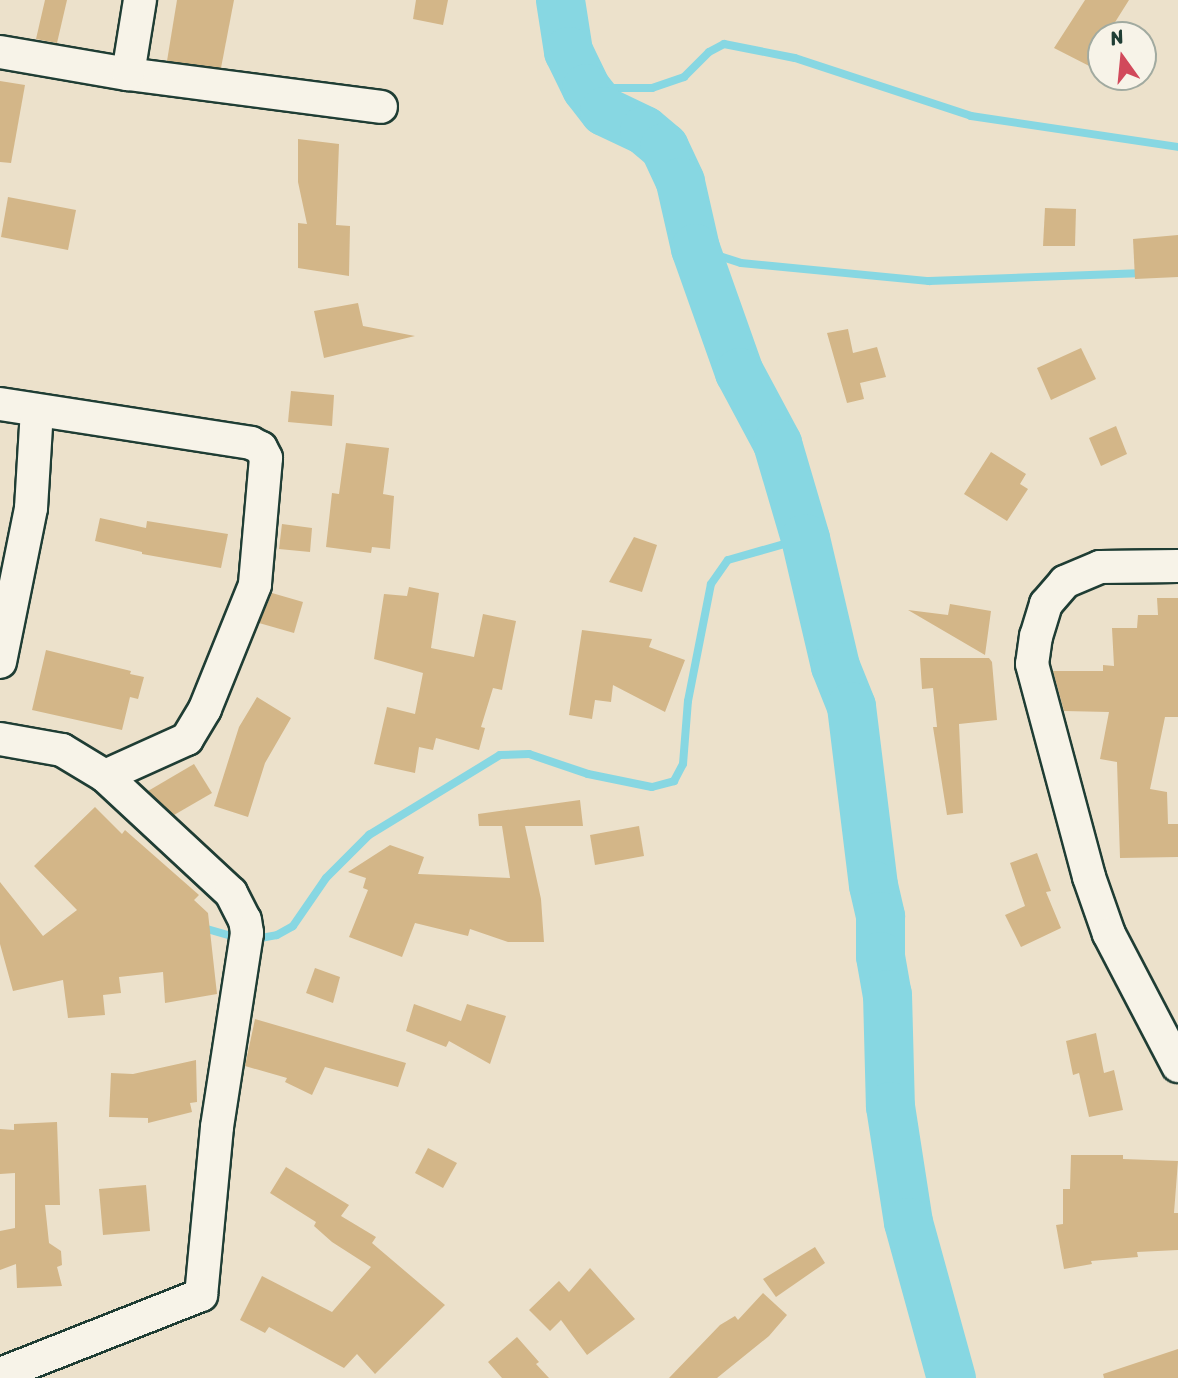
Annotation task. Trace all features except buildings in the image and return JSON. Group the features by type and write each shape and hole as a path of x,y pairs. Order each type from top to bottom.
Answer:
{"street":[{"path":"128,74 140,0"},
{"path":"0,52 128,74 382,107"},
{"path":"0,404 251,443 261,448 266,458 255,585 205,709 187,739 104,776"},
{"path":"0,662 31,509 37,411"},
{"path":"1178,566 1100,567 1065,582 1046,604 1036,636 1032,664 1089,877 1109,934 1178,1066"},
{"path":"0,739 62,750 104,776 231,893 245,920 247,933 216,1127 201,1295 0,1374"}],"waterway":[{"path":"560,0 568,51 586,88 604,111 644,130 664,147 680,182 695,248 739,372 777,443 805,538 835,666 851,706 873,885 880,916 880,956 887,994 890,1106 908,1222 951,1378"},
{"path":"586,88 652,88 684,77 709,52 724,44 795,58 971,116 1178,147"},
{"path":"695,248 741,263 929,281 1144,273"},
{"path":"255,939 277,935 293,926 326,878 369,835 500,755 529,754 588,774 652,787 674,781 683,764 688,701 711,584 728,560 805,538"},
{"path":"200,927 238,938"}]}
